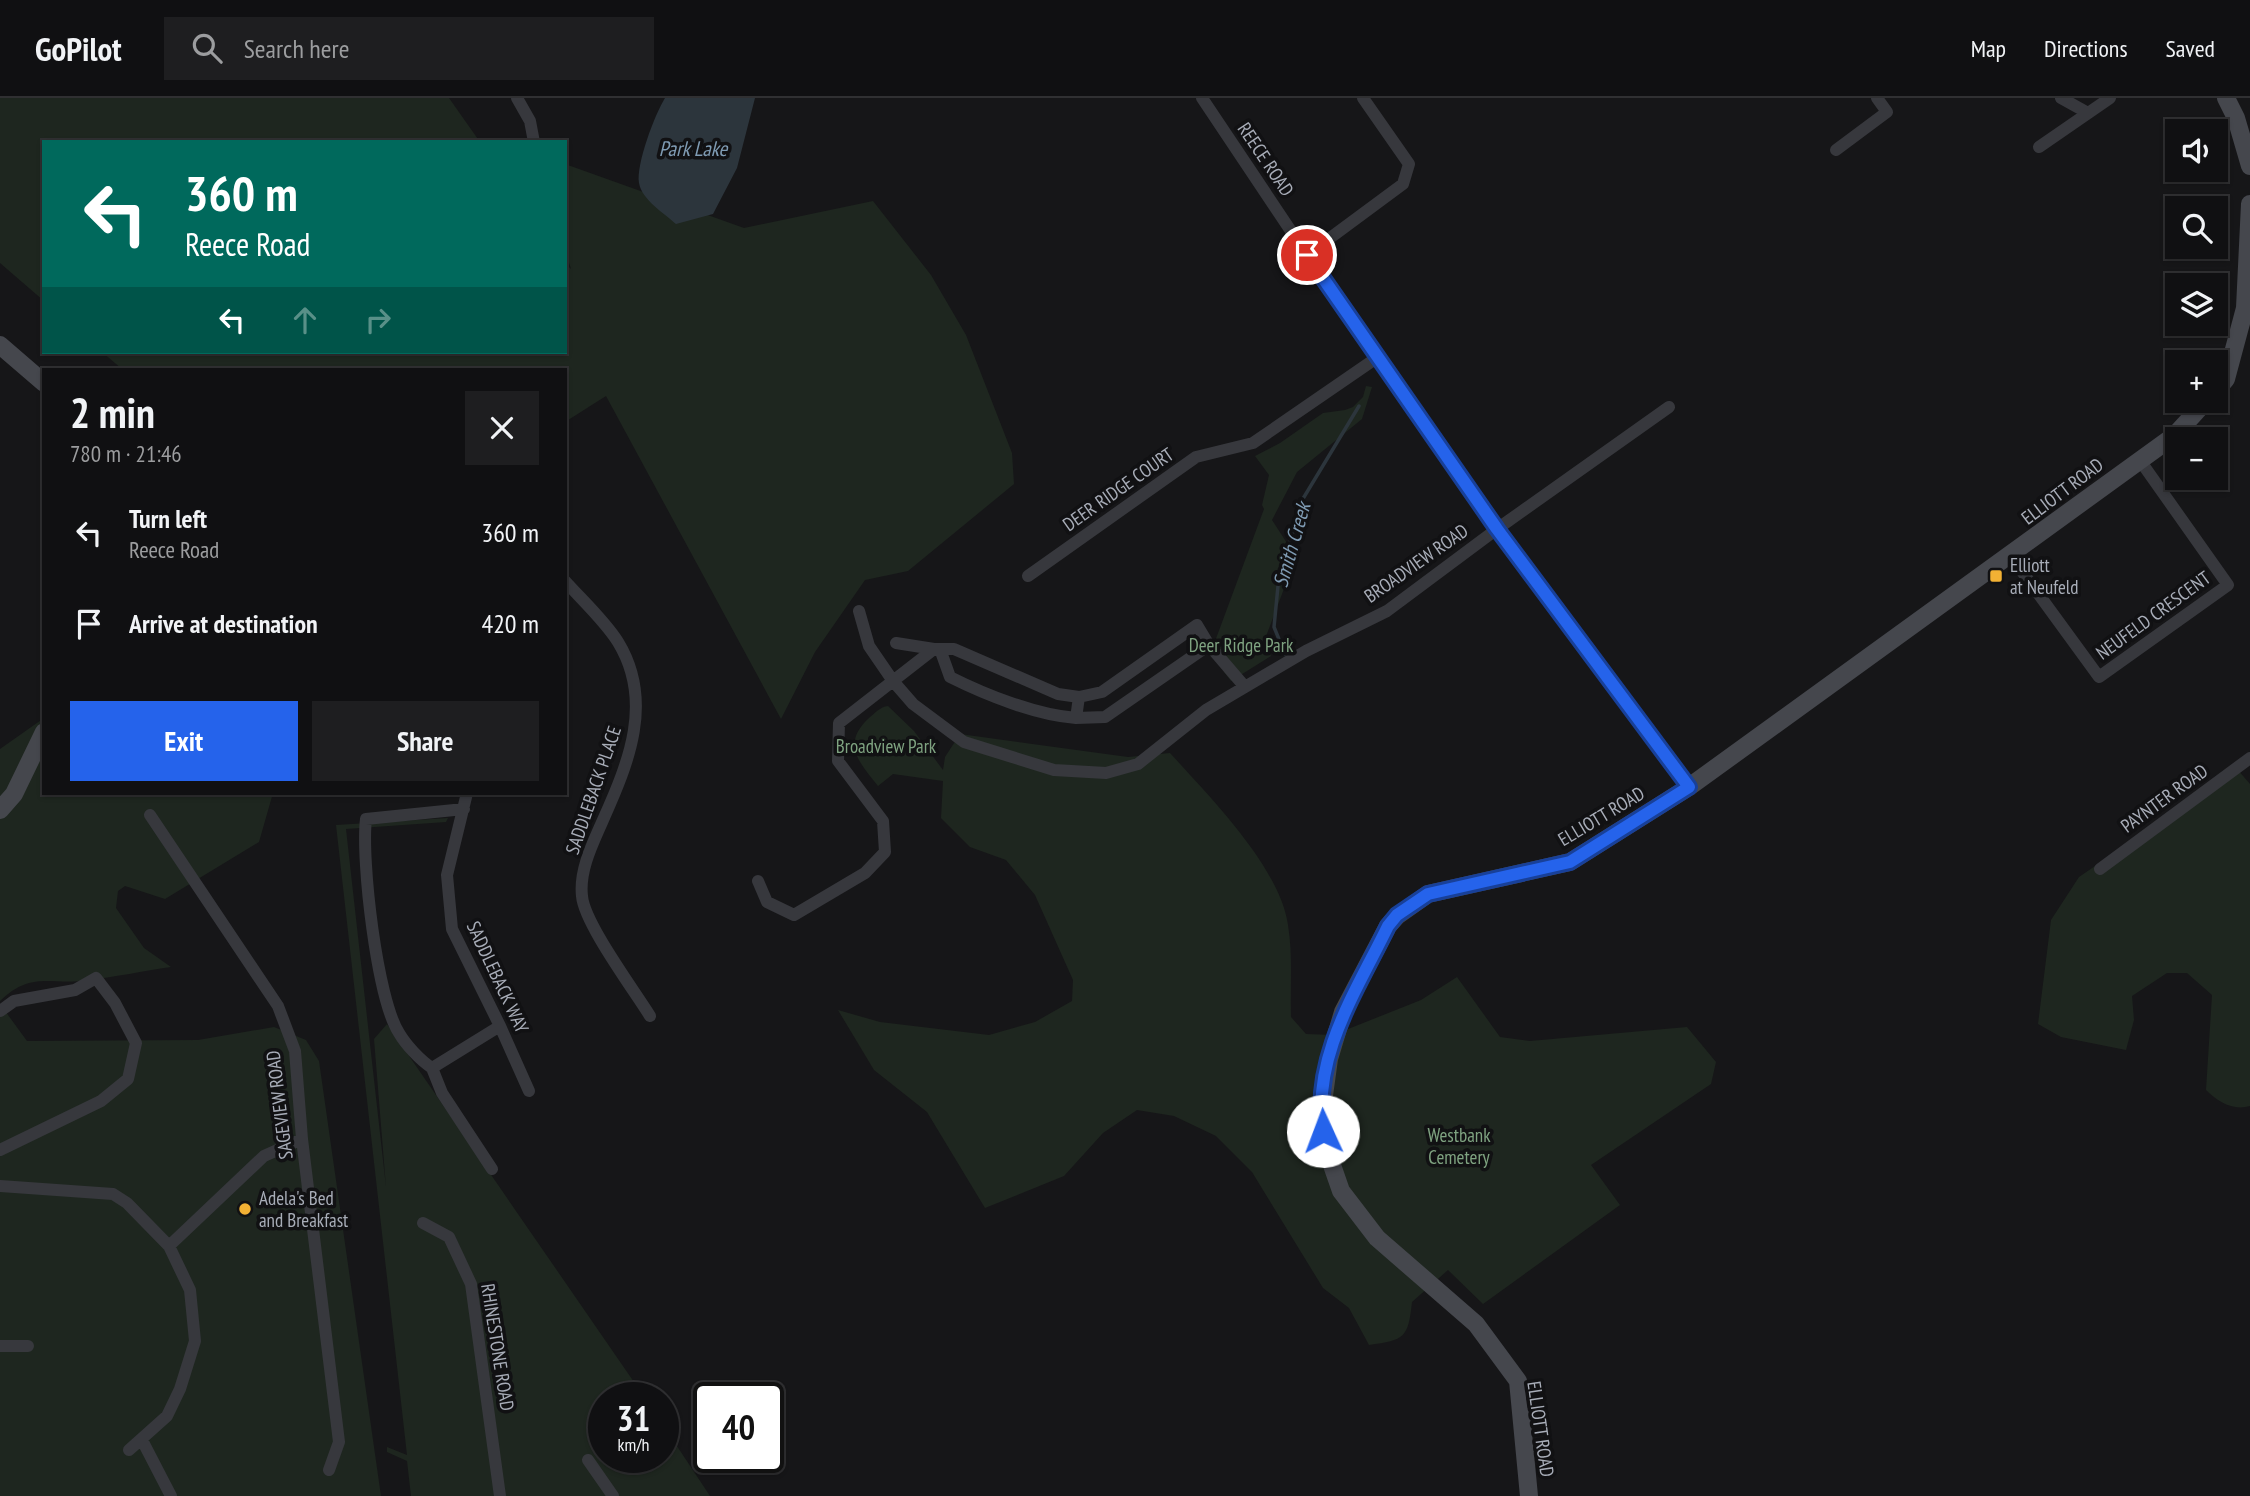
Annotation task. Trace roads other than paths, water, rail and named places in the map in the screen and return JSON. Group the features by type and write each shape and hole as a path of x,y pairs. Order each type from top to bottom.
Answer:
{"street":[{"path":"517,98 530,121 534,140"},
{"name":"REECE ROAD","path":"1202,98 1497,529 1689,787"},
{"path":"1307,255 1403,184 1409,164 1363,98"},
{"path":"1836,150 1887,112 1877,98"},
{"path":"2061,98 2088,113"},
{"path":"2039,147 2110,98"},
{"path":"2226,98 2236,118 2250,166"},
{"path":"2228,372 2245,308 2250,205"},
{"path":"0,345 42,381"},
{"name":"DEER RIDGE COURT","path":"1028,576 1196,457 1253,443 1378,357"},
{"name":"BROADVIEW ROAD","path":"859,611 869,646 893,681 913,705 964,742 1054,770 1106,773 1138,764 1206,710 1306,651 1387,611 1497,529 1669,408"},
{"name":"ELLIOTT ROAD","path":"1529,1496 1518,1381 1476,1324 1377,1238 1341,1191 1328,1156 1321,1116 1328,1059 1343,1012 1388,926 1397,915 1414,903 1443,888 1479,884 1570,862 1689,787 2175,435 2195,413"},
{"name":"NEUFELD CRESCENT","path":"2010,555 2099,677 2228,585 2140,459"},
{"name":"SADDLEBACK PLACE","path":"567,583 618,641 635,681 637,723 618,787 587,856 581,895 587,916 650,1016"},
{"path":"896,643 954,649 1058,694 1079,697 1102,692 1197,625 1209,645 1245,687"},
{"path":"937,649 950,677 1055,717 1076,718 1105,716 1209,645"},
{"path":"758,881 767,902 794,915 865,873 886,852 883,821 838,761 839,723 937,649"},
{"path":"1076,718 1079,697"},
{"path":"0,810 14,794 42,736"},
{"name":"PAYNTER ROAD","path":"2100,869 2250,758"},
{"name":"SADDLEBACK WAY","path":"467,795 447,875 452,929 529,1091"},
{"path":"464,809 366,819 370,910 384,993 398,1032 424,1063 432,1068 442,1093 492,1169"},
{"name":"SAGEVIEW ROAD","path":"150,815 278,1006 295,1051 302,1139 339,1442 329,1470"},
{"path":"0,1010 15,1001 75,990 96,978 115,1003 136,1043 128,1079 101,1101 0,1150"},
{"path":"432,1068 500,1026"},
{"path":"169,1246 264,1156 302,1139"},
{"path":"0,1186 113,1194 128,1203 169,1246 190,1290 195,1341 180,1389 167,1416 129,1450"},
{"name":"RHINESTONE ROAD","path":"423,1223 449,1237 471,1284 500,1496"},
{"path":"0,1346 28,1346"},
{"path":"142,1440 171,1496"},
{"path":"597,1473 613,1496"}],"water":[{"name":"Park Lake","path":"665,98 755,98 737,168 713,214 676,224 649,201 639,183 640,164 647,139"}],"waterway":[{"name":"Smith Creek","path":"1285,654 1274,627 1278,586 1301,502 1359,406"}],"place":[{"name":"Elliott at Neufeld","path":"1996,576"},
{"name":"Adela's Bed and Breakfast","path":"245,1209"}],"park label":[{"name":"Deer Ridge Park","path":"1241,645"},
{"name":"Broadview Park","path":"886,746"},
{"name":"Westbank Cemetery","path":"1459,1146"}]}
